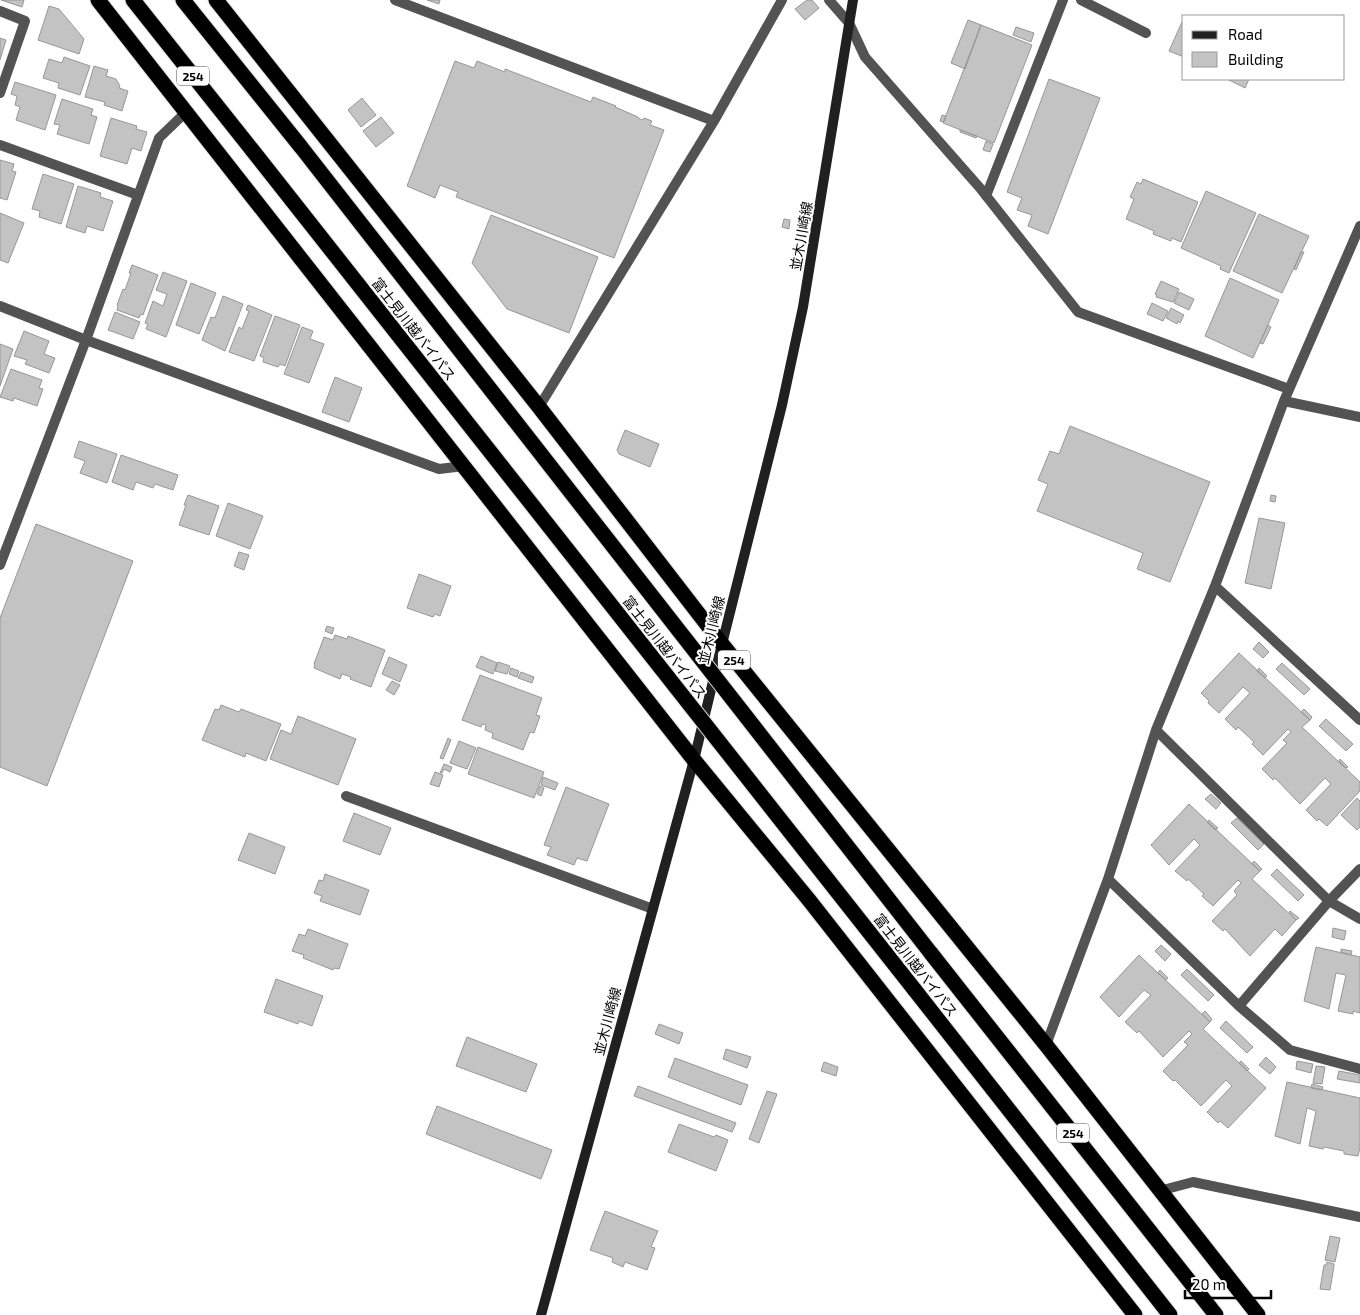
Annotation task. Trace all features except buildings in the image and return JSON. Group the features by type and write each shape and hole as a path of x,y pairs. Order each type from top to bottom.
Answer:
{"highway":[{"name":"254","path":"98,0 694,760 809,900 1136,1315"},
{"name":"富士見川越バイパス","path":"133,0 1170,1315"},
{"name":"富士見川越バイパス","path":"184,0 1216,1315"},
{"name":"254","path":"216,0 538,407 722,644 1046,1045 1258,1315"}],"main road":[{"name":"並木川崎線","path":"541,1315 694,760 782,405 803,306 853,0"}],"street":[{"path":"396,0 714,121"},
{"path":"538,407 714,121 782,0"},
{"path":"828,0 849,23 865,57 986,196 1078,312 1289,389"},
{"path":"986,196 1064,0"},
{"path":"1081,0 1146,33"},
{"path":"0,11 25,21 0,93"},
{"path":"0,565 86,340 159,138 186,112"},
{"path":"0,144 138,195"},
{"path":"1046,1045 1108,879 1156,730 1215,586 1284,401 1360,226"},
{"path":"0,306 86,340 439,469 464,466"},
{"path":"1284,401 1360,417"},
{"path":"1215,586 1360,720"},
{"path":"1156,730 1329,901 1360,919"},
{"path":"346,796 653,909"},
{"path":"1239,1006 1329,901 1360,869"},
{"path":"1108,879 1239,1006 1290,1050 1360,1069"},
{"path":"1159,1191 1194,1182 1360,1217"}]}
